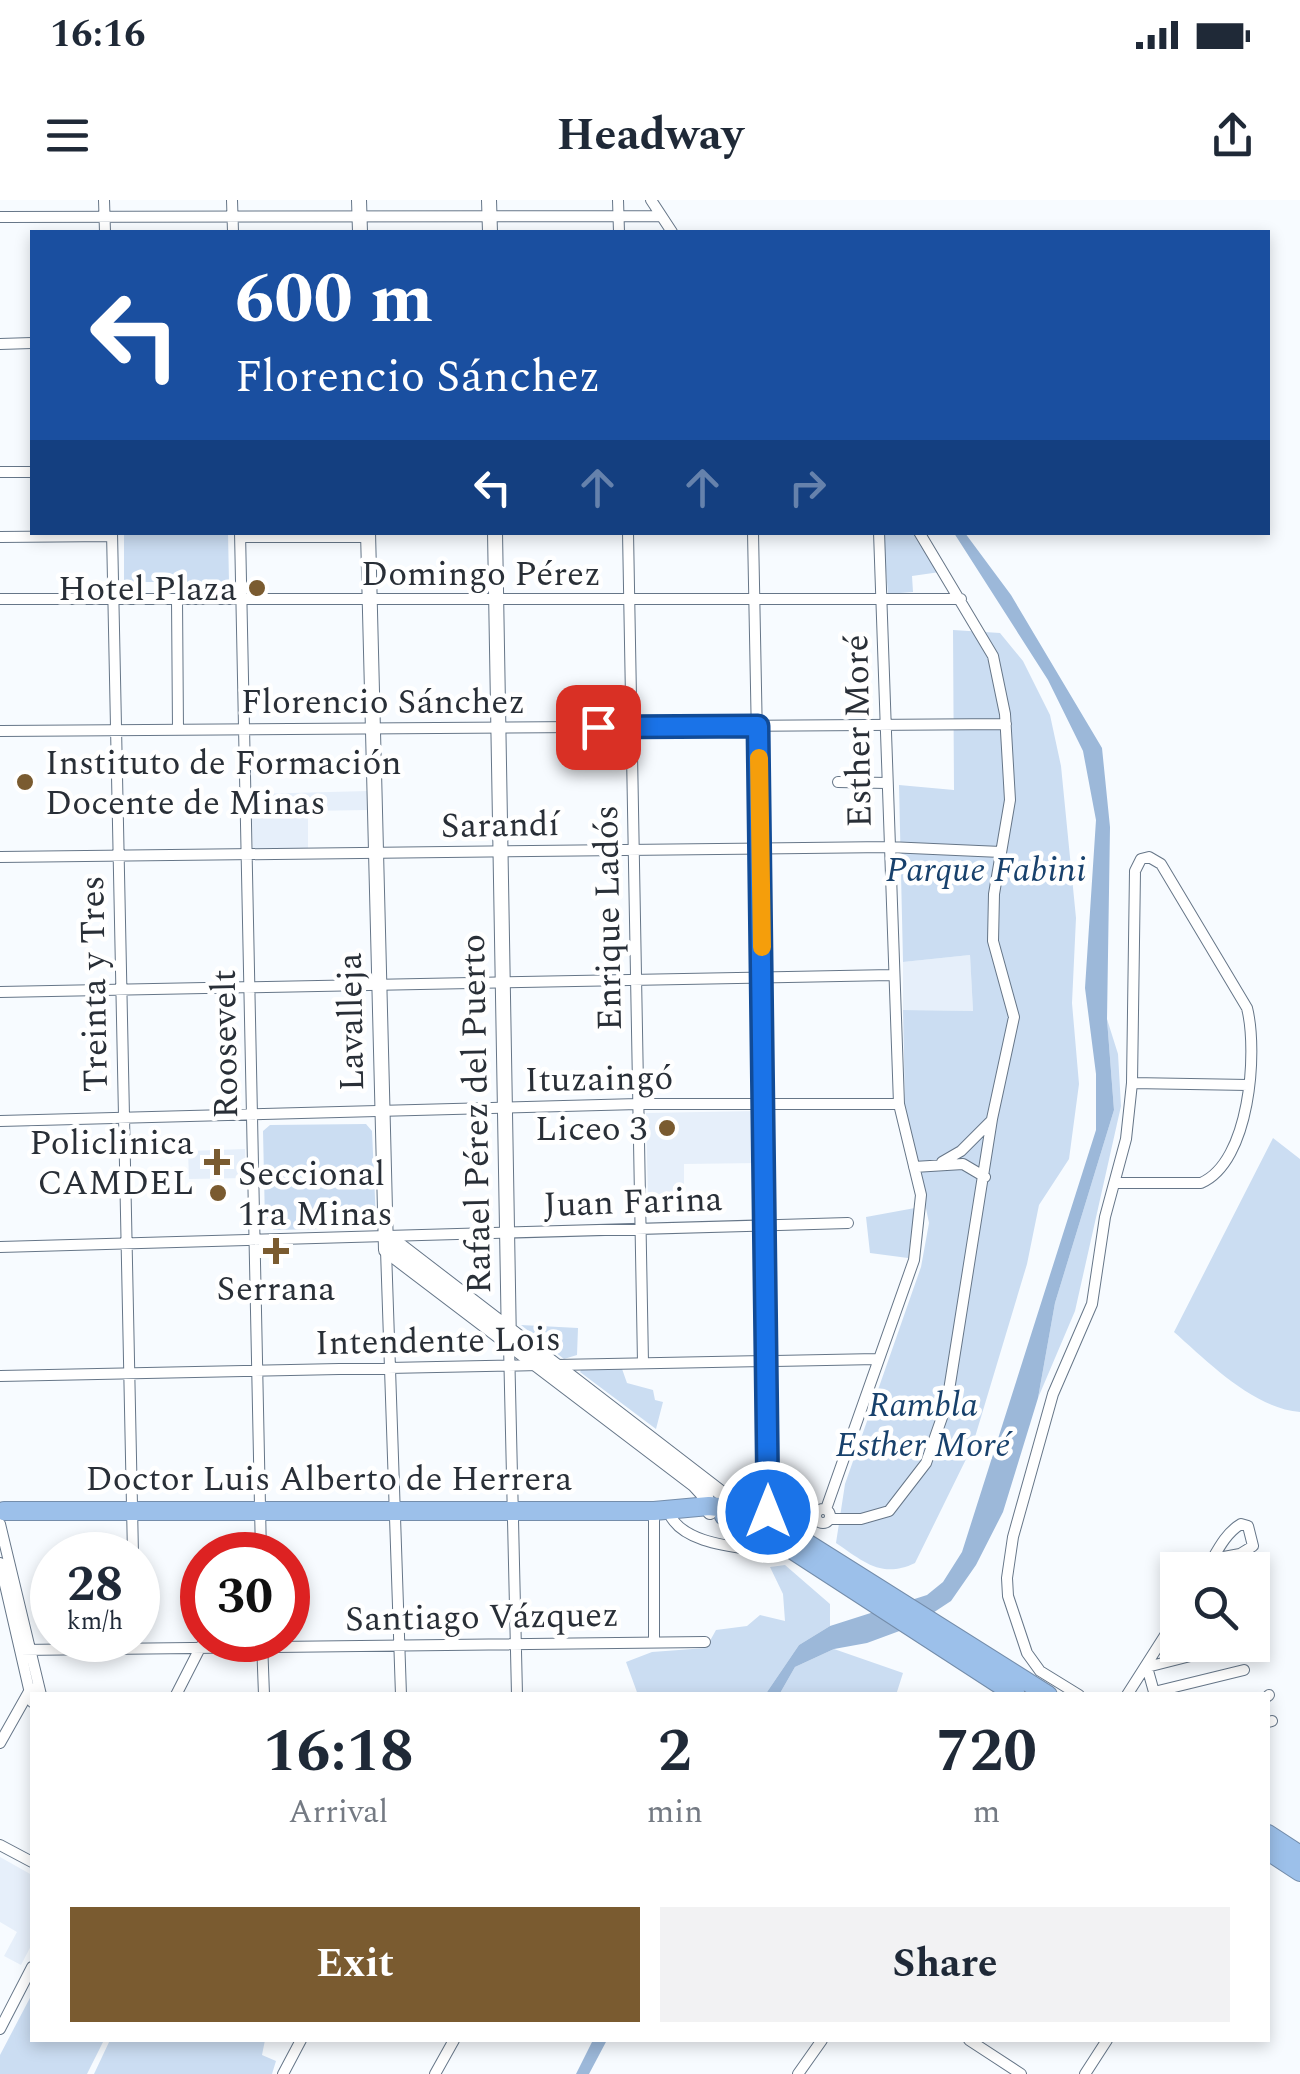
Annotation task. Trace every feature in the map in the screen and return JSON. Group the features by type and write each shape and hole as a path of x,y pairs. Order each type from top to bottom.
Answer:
{"highway":[{"name":"Doctor Luis Alberto de Herrera","path":"1,1514 742,1509 770,1528"},
{"name":"Doctor Luis Alberto de Herrera","path":"710,1510 770,1528"},
{"path":"770,1528 945,1639 1042,1692"},
{"path":"945,1639 1012,1692"},
{"path":"1270,1835 1300,1855"},
{"path":"1270,1852 1300,1872"}],"main road":[{"path":"360,200 360,230"},
{"name":"Lavalleja","path":"368,535 386,1243"},
{"name":"Rafael Pérez del Puerto","path":"495,535 509,1338"},
{"path":"386,1243 509,1338 553,1364 674,1463 702,1491 710,1510"},
{"path":"509,1338 536,1365 742,1509"}],"street":[{"path":"104,200 105,230"},
{"path":"232,200 233,230"},
{"path":"618,200 618,230"},
{"path":"642,200 670,230"},
{"path":"650,200 663,230"},
{"path":"0,217 360,216 490,208 656,216"},
{"path":"0,344 30,344"},
{"path":"0,472 30,472"},
{"path":"0,537 75,535"},
{"name":"Treinta y Tres","path":"112,535 132,1532"},
{"name":"Roosevelt","path":"240,535 258,1239 256,1372 260,1532"},
{"name":"Enrique Ladós","path":"628,535 643,1363"},
{"path":"662,1512 680,1529 694,1535 770,1528 753,535"},
{"name":"Esther Moré","path":"879,535 898,1104 922,1206 914,1260 877,1359 828,1514 861,1519 889,1511 900,1503 926,1463 947,1403 992,1119 1014,1017 993,941 1010,800 1006,724 992,656 921,535"},
{"name":"Domingo Pérez","path":"0,599 961,599"},
{"path":"177,599 178,730"},
{"name":"Florencio Sánchez","path":"0,732 1006,724"},
{"path":"838,782 886,783"},
{"name":"Sarandí","path":"0,857 888,847 1001,852"},
{"path":"1075,1692 1040,1671 1027,1653 1007,1578 1013,1536 1054,1394 1092,1304 1115,1183 1126,1139 1132,1083 1135,871 1140,860 1148,857 1161,864 1247,1008 1252,1028 1246,1113 1234,1146 1212,1179 1202,1184 1115,1183"},
{"path":"0,992 892,975"},
{"path":"1132,1083 1248,1085"},
{"name":"Ituzaingó","path":"0,1121 638,1104 898,1104"},
{"path":"942,1162 972,1142 992,1119"},
{"path":"914,1167 942,1162 974,1168 984,1177"},
{"name":"Juan Farina","path":"0,1247 258,1239 386,1243 507,1232 848,1223"},
{"name":"Lavalleja","path":"386,1243 401,1692"},
{"name":"Rafael Pérez del Puerto","path":"509,1338 517,1692"},
{"name":"Intendente Lois","path":"0,1376 877,1359"},
{"path":"654,1642 662,1512"},
{"path":"1,1514 25,1648"},
{"path":"0,1562 36,1690"},
{"name":"Santiago Vázquez","path":"310,1643 705,1642"},
{"name":"Santiago Vázquez","path":"25,1648 30,1648"},
{"path":"1129,1692 1160,1648"},
{"path":"178,1692 194,1662"},
{"path":"263,1662 264,1692"},
{"path":"1146,1666 1163,1662"},
{"path":"1146,1666 1154,1692 1244,1670"},
{"path":"0,1743 30,1699"},
{"path":"0,1845 30,1861"},
{"path":"0,2029 30,1971"},
{"path":"0,1998 13,2005"},
{"path":"283,2074 300,2042"},
{"path":"435,2074 453,2042"},
{"path":"798,2074 821,2042"},
{"path":"972,2042 1021,2074"},
{"path":"1085,2074 1106,2042"}],"shaded area":[{"path":"955,535 966,535 1011,595 1102,748 1110,827 1107,1019 1114,1110 1055,1303 1038,1398 1003,1512 976,1565 951,1601 913,1626 867,1643 834,1649 795,1667 781,1692 767,1692 799,1645 830,1626 927,1595 943,1582 962,1552 1096,1130 1096,1074 1085,988 1096,820 1083,751 1048,680"},
{"path":"368,791 368,810 308,811 308,849 253,850 251,794"},
{"path":"970,955 973,1011 903,1010 903,962"},
{"path":"758,1111 759,1163 684,1164 684,1199 648,1200 646,1113"},
{"name":"Policlinica CAMDEL","path":"245,1149 246,1178 189,1179 188,1151"},
{"path":"0,1857 30,1874 30,1948 21,1965 4,1956 17,1932 0,1922"},
{"path":"592,2042 606,2042 589,2074 576,2074"}],"green space":[{"path":"124,535 228,535 229,582 124,582"},
{"path":"883,535 916,535 940,572 912,576 913,592 888,594"},
{"path":"953,630 1000,633 1023,661 1050,715 1061,766 1076,918 1072,1003 1079,1084 1069,1159 1039,1205 1027,1264 972,1447 915,1563 883,1569 836,1543 845,1484 921,1267 929,1223 905,1107 903,1010 973,1011 970,955 903,962 899,785 954,790"},
{"path":"1107,1019 1118,1054 1121,1106 1075,1311 1038,1398 1055,1303 1114,1110"},
{"path":"366,1124 372,1131 376,1221 370,1228 274,1230 265,1222 263,1131 270,1125"},
{"path":"1273,1138 1300,1159 1300,1412 1282,1409 1248,1393 1174,1332"},
{"path":"915,1208 908,1258 870,1253 866,1217"},
{"path":"521,1325 578,1328 577,1355 564,1359"},
{"path":"583,1366 621,1366 627,1383 653,1390 655,1400 663,1402 656,1429 580,1372"},
{"path":"785,1565 830,1604 830,1626 799,1645 767,1692 637,1692 626,1662 652,1652 706,1648 716,1630 747,1626 760,1615 785,1621 783,1594 770,1567"},
{"path":"834,1649 903,1673 897,1692 781,1692 795,1667"},
{"path":"30,1998 30,2042 103,2042 87,2074 0,2074 0,2055"},
{"path":"109,2042 265,2042 262,2055 276,2061 272,2074 94,2074"}],"slow traffic":[{"path":"759,758 762,947"}],"place":[{"name":"Hotel Plaza","path":"257,588"},
{"name":"Instituto de Formación Docente de Minas","path":"25,782"},
{"name":"Liceo 3","path":"667,1128"},
{"name":"Policlinica CAMDEL","path":"217,1162"},
{"name":"Seccional 1ra Minas","path":"218,1193"},
{"name":"Serrana","path":"276,1251"}],"route":[{"path":"598,727 758,726 768,1512"}],"park label":[{"name":"Parque Fabini","path":"986,869"},
{"name":"Rambla Esther Moré","path":"923,1424"}]}
